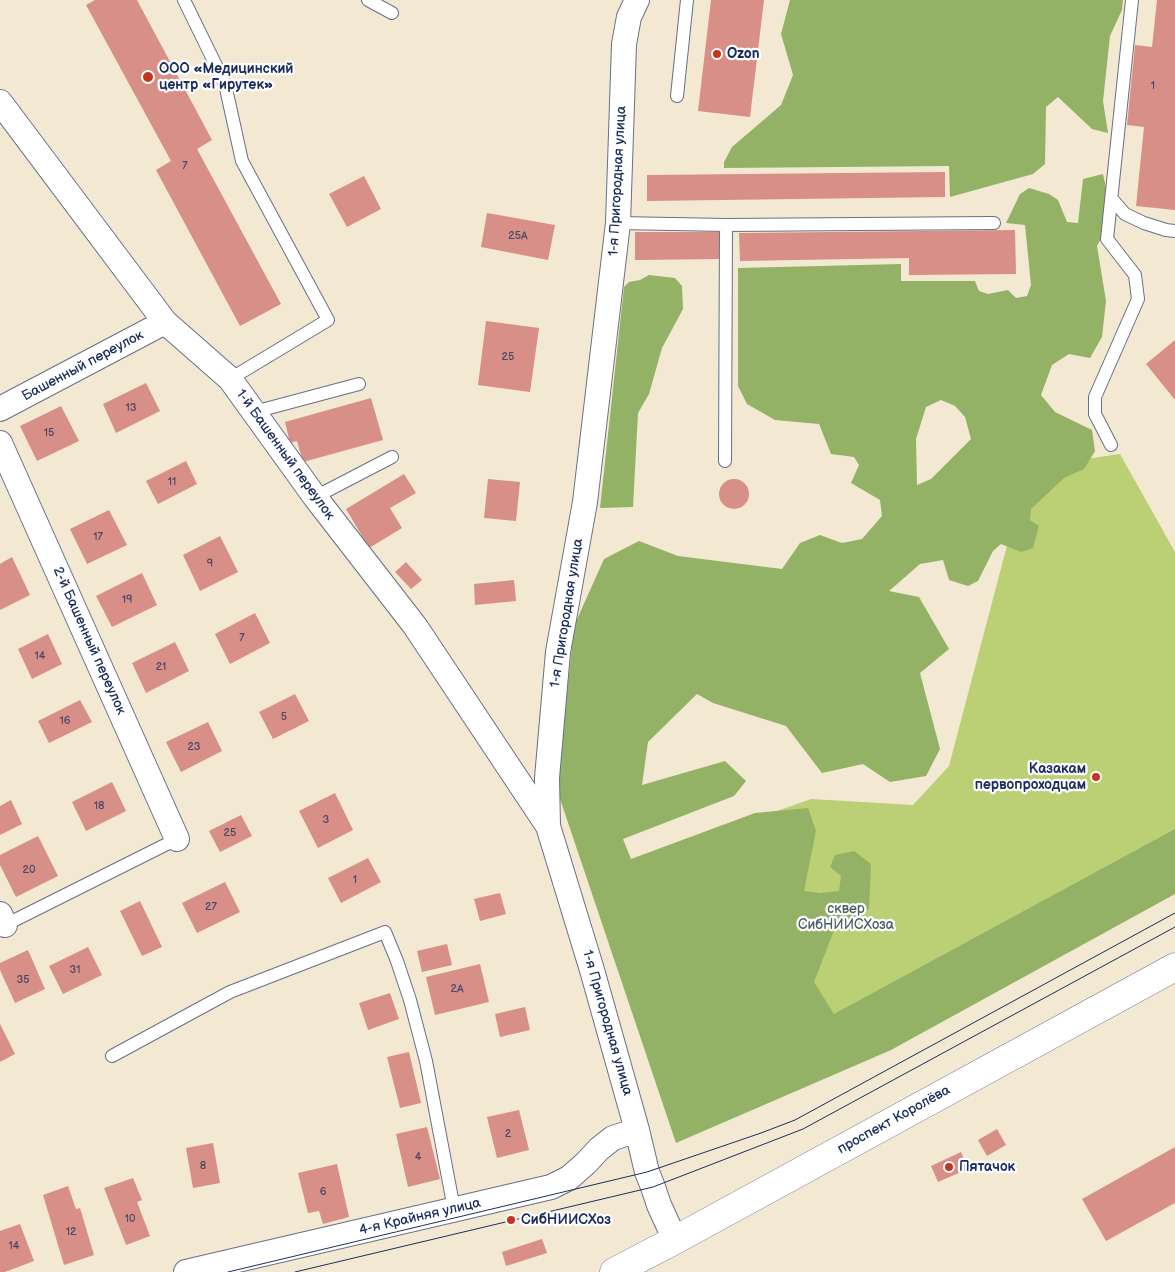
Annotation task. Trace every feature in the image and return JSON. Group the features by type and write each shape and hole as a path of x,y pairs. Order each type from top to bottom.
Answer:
{"main road":[{"name":"проспект Королёва","path":"614,1272 1175,967"}],"street":[{"name":"1-я Пригородная улица","path":"637,0 629,17 624,44 618,222 585,502 558,652 547,778 548,826 592,970 647,1172 662,1214 675,1240"},
{"name":"1-й Башенный переулок","path":"0,102 165,322 230,379 315,497 415,626 548,826"},
{"name":"Башенный переулок","path":"0,409 165,322"},
{"name":"2-й Башенный переулок","path":"0,443 177,839"},
{"name":"4-я Крайняя улица","path":"186,1272 551,1187 570,1178 613,1138 637,1130"}],"lane":[{"path":"184,0 225,84 242,162 328,320 230,379"},
{"path":"368,0 392,13"},
{"path":"677,96 687,0"},
{"path":"1111,445 1095,414 1094,397 1138,298 1135,275 1107,240 1132,0"},
{"path":"1112,198 1125,214 1144,223 1166,230 1175,230"},
{"path":"618,222 726,225 994,224"},
{"path":"725,461 726,225"},
{"path":"254,412 359,384"},
{"path":"315,497 392,457"},
{"path":"3,920 177,839"},
{"path":"112,1056 230,992 385,932 410,1000 426,1061 454,1209"}],"green space":[{"path":"790,0 1123,0 1122,10 1110,36 1103,101 1108,133 1092,129 1058,97 1046,107 1045,164 1033,174 950,197 949,166 724,168 724,162 732,147 781,105 793,75 781,34"},
{"path":"1103,174 1110,206 1107,227 1097,246 1106,301 1102,337 1090,358 1069,354 1052,365 1041,395 1055,412 1092,430 1095,451 1084,469 1064,478 1031,509 1030,520 1039,526 1033,548 1021,552 1001,544 993,551 978,581 968,586 949,580 943,560 920,564 889,591 919,597 949,649 920,673 940,749 926,776 890,782 863,764 822,773 786,726 713,703 697,694 648,742 642,785 725,761 746,781 734,796 623,839 631,859 755,813 808,808 816,831 804,891 820,893 839,891 841,876 830,867 835,855 854,851 871,864 869,909 835,928 814,982 834,1014 1175,829 1175,894 891,1050 676,1143 557,790 574,626 604,559 639,541 678,556 782,569 800,543 820,535 842,543 862,539 882,516 880,500 851,483 859,465 854,457 831,454 819,424 775,420 747,404 738,386 738,268 901,264 901,281 975,281 979,291 988,294 1008,290 1016,298 1027,296 1031,285 1025,225 1006,223 1020,194 1029,188 1049,194 1058,200 1067,222 1078,223 1083,179","holes":["941,400 955,406 965,417 971,439 931,479 917,485 916,439 926,407"]},
{"path":"649,275 675,278 682,286 683,309 662,348 649,394 638,413 633,507 600,508 624,287 629,282 640,280"},
{"name":"сквер СибНИИСХоза","path":"1120,454 1175,552 1175,865 844,1050 721,831 811,799 913,805 949,766 1019,500 1086,459"}],"building":[{"path":"95,0 137,0 212,140 197,149 281,304 240,326 156,170 171,161 86,5"},
{"path":"711,0 764,0 750,117 698,111"},
{"path":"1157,0 1175,0 1175,210 1136,206 1144,127 1127,125 1135,45 1152,47"},
{"path":"945,172 945,197 647,201 647,175"},
{"path":"364,176 381,209 347,227 329,194"},
{"path":"487,213 555,225 548,260 481,247"},
{"path":"1015,230 1016,274 909,275 909,258 740,261 739,233"},
{"path":"635,232 721,232 721,259 635,260"},
{"path":"486,321 539,328 530,392 478,385"},
{"path":"1175,340 1175,400 1146,364"},
{"path":"146,383 160,411 116,433 103,404"},
{"path":"371,398 383,440 303,462 297,441 290,443 285,422"},
{"path":"61,406 79,441 37,461 20,426"},
{"path":"186,461 197,484 158,504 146,481"},
{"path":"404,474 416,493 390,508 402,528 369,548 346,509"},
{"path":"488,479 520,482 516,521 484,518"},
{"path":"734,479 745,483 749,494 745,505 734,509 723,505 719,494 723,483"},
{"path":"109,510 127,545 87,564 70,529"},
{"path":"220,536 238,572 200,591 183,555"},
{"path":"12,557 30,595 0,610 0,564"},
{"path":"406,562 422,580 411,589 395,572"},
{"path":"142,573 157,605 112,627 96,596"},
{"path":"514,580 516,601 475,605 474,584"},
{"path":"255,613 270,643 230,664 215,634"},
{"path":"48,634 62,664 32,679 18,649"},
{"path":"175,642 189,671 146,693 132,663"},
{"path":"295,694 309,721 273,739 259,712"},
{"path":"80,700 92,722 49,743 38,721"},
{"path":"208,722 222,751 181,772 166,742"},
{"path":"112,782 126,811 86,831 72,802"},
{"path":"335,793 353,830 318,848 299,811"},
{"path":"11,800 22,824 0,835 0,806"},
{"path":"241,815 252,836 220,852 209,831"},
{"path":"38,836 58,876 16,897 0,865 0,855"},
{"path":"368,858 381,882 341,903 328,878"},
{"path":"225,882 240,912 197,933 182,903"},
{"path":"500,893 506,914 480,921 474,899"},
{"path":"140,901 162,947 142,956 120,911"},
{"path":"447,944 452,965 422,972 417,951"},
{"path":"88,947 102,975 63,994 49,966"},
{"path":"28,950 45,989 15,1003 0,970 0,963"},
{"path":"480,964 489,1002 435,1015 426,977"},
{"path":"390,993 399,1019 368,1030 359,1003"},
{"path":"525,1007 530,1030 500,1037 495,1014"},
{"path":"0,1024 15,1054 0,1062"},
{"path":"409,1052 421,1103 400,1108 387,1057"},
{"path":"519,1110 529,1150 497,1158 487,1117"},
{"path":"427,1127 440,1179 408,1187 396,1134"},
{"path":"997,1129 1006,1145 987,1156 978,1140"},
{"path":"213,1143 220,1183 193,1188 186,1148"},
{"path":"1175,1147 1175,1203 1106,1241 1082,1199"},
{"name":"Пятачок","path":"961,1152 968,1169 938,1182 931,1166"},
{"path":"337,1164 349,1217 323,1224 319,1211 308,1213 298,1173"},
{"path":"133,1178 142,1200 137,1202 150,1236 126,1245 104,1188"},
{"path":"68,1186 76,1209 80,1208 94,1255 64,1265 43,1195"},
{"path":"20,1224 34,1261 5,1272 0,1272 0,1231"},
{"path":"542,1239 547,1253 506,1266 502,1252"}],"tram line":[{"path":"228,1272 647,1172 761,1133 795,1120 1175,913"},
{"path":"295,1272 653,1187 803,1129 1175,927"}],"place":[{"name":"Ozon","path":"717,54"},
{"name":"ООО «Медицинский центр «Гирутек»","path":"148,77"},
{"name":"Казакам первопроходцам","path":"1096,777"},
{"name":"Пятачок","path":"949,1167"},
{"name":"СибНИИСХоз","path":"511,1220"}]}
